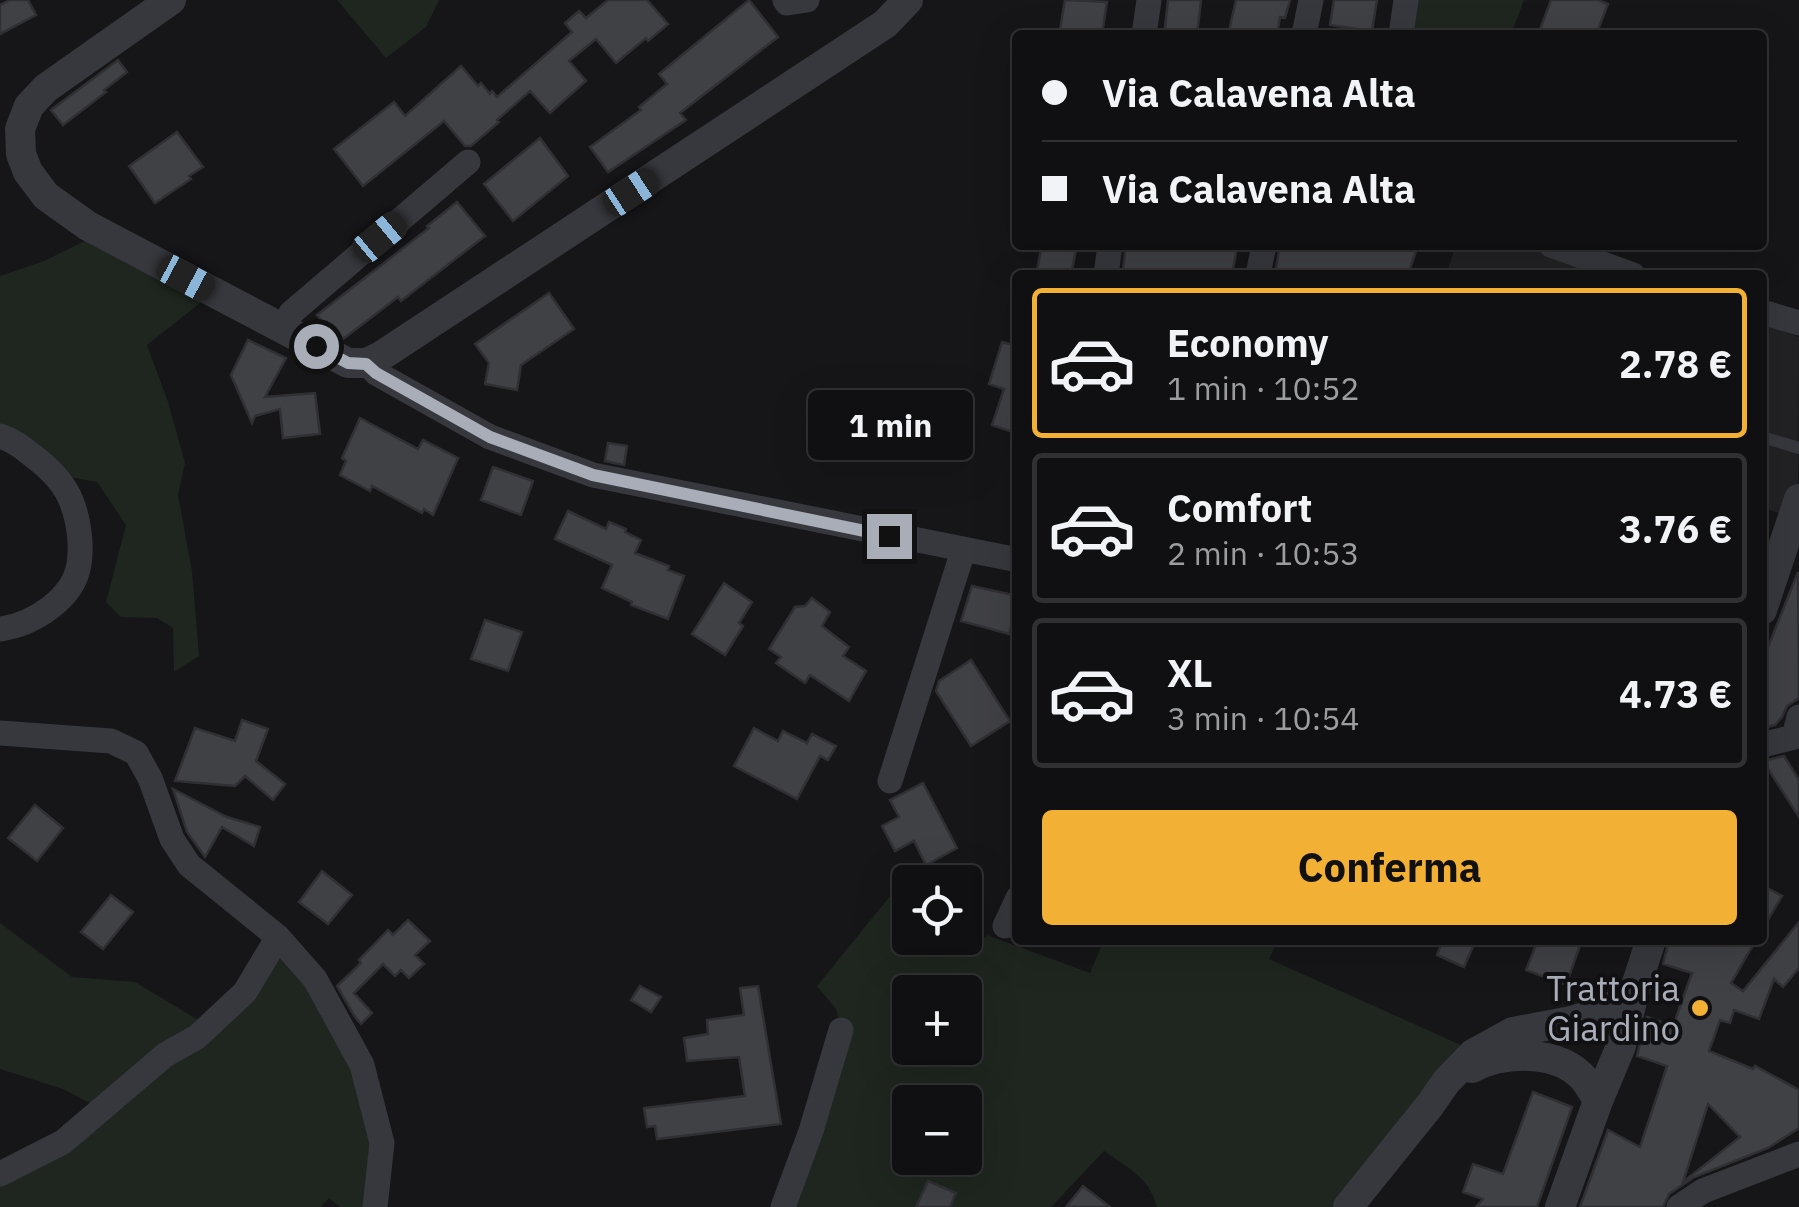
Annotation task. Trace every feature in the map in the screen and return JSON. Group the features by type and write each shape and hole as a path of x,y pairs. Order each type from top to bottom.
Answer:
{"street":[{"path":"171,0 46,88 29,106 20,129 28,172 46,196 88,226 348,363 366,364 885,24 908,0"},
{"path":"785,0 807,0"},
{"path":"1145,30 1150,0"},
{"path":"1305,30 1311,0"},
{"path":"1402,30 1406,0"},
{"path":"284,329 291,312 468,162"},
{"path":"1565,250 1619,270"},
{"path":"1767,313 1799,322"},
{"path":"366,364 490,437 593,475 1012,559"},
{"path":"0,436 54,473 72,501 80,552 79,568 66,593 44,612 14,628 0,629"},
{"path":"1767,596 1799,499"},
{"path":"890,781 963,551"},
{"path":"0,733 111,741 136,753 150,778 172,838 189,865 278,938 315,979 362,1065 382,1143 375,1207"},
{"path":"1767,744 1797,736"},
{"path":"1005,926 1012,911"},
{"path":"0,1174 63,1142 165,1055 197,1037 245,992 278,938"},
{"path":"1560,1207 1621,1046 1649,945"},
{"path":"1348,1207 1446,1082 1473,1054 1513,1032 1610,1010 1635,989"},
{"path":"783,1207 841,1030"},
{"path":"1446,1082 1490,1058 1534,1055 1570,1067 1585,1080 1598,1101"},
{"path":"1679,1207 1703,1191 1799,1154"}],"lane":[{"path":"1767,438 1799,448"}],"shaded area":[{"path":"337,0 439,0 426,27 386,58"},
{"path":"1418,0 1524,0 1513,30 1415,30"},
{"path":"101,233 214,292 147,345 185,463 178,495 192,571 199,656 174,672 173,628 157,618 121,617 106,602 126,525 97,482 54,474 0,436 0,276 44,261"},
{"path":"1454,250 1546,250 1605,270 1448,270"},
{"path":"1767,325 1799,337 1798,519 1767,509"},
{"path":"892,894 892,955 982,955 982,937 987,935 1090,973 1102,945 1276,945 1269,959 1461,1045 1344,1207 1157,1207 1143,1181 1104,1151 1051,1207 775,1207 841,1026 836,1009 817,986"},
{"path":"0,923 72,977 135,982 210,1027 278,935 364,1067 376,1207 340,1207 329,1198 321,1207 0,1207 0,1177 103,1110 63,1089 0,1069"}],"building":[{"path":"10,0 28,0 36,15 0,34 0,5"},
{"path":"608,0 647,0 668,24 616,63 596,39 569,61 586,81 550,113 530,91 471,146 465,146 444,121 363,186 334,149 394,102 405,116 461,66 478,86 481,83 497,97 572,32 565,23 579,11 586,18"},
{"path":"749,0 778,37 680,113 686,120 608,172 590,147 641,110 639,107 667,84 659,74"},
{"path":"1065,0 1107,2 1103,30 1060,30"},
{"path":"1168,0 1201,0 1198,30 1165,30"},
{"path":"1236,0 1290,0 1278,30 1229,30"},
{"path":"1334,0 1377,0 1372,30 1330,25"},
{"path":"1551,0 1598,0 1608,4 1598,30 1540,30"},
{"path":"118,60 127,72 63,125 51,110"},
{"path":"177,132 203,167 155,203 129,166"},
{"path":"540,138 568,176 513,221 484,184"},
{"path":"457,202 485,236 401,301 398,297 343,339 332,333 317,315"},
{"path":"1041,250 1076,250 1072,270 1037,270"},
{"path":"1125,250 1236,250 1233,270 1123,269"},
{"path":"1279,250 1416,250 1410,270 1276,270"},
{"path":"549,293 574,329 521,365 517,390 485,384 489,363 475,344"},
{"path":"248,340 286,358 265,397 315,393 320,434 283,438 280,409 255,416 252,423 231,375"},
{"path":"1002,342 1012,344 1012,432 992,425 1004,389 989,384"},
{"path":"360,418 418,449 423,440 458,458 433,515 340,475 346,461 342,458"},
{"path":"608,443 627,446 624,465 605,461"},
{"path":"493,467 533,481 521,515 481,500"},
{"path":"568,511 606,529 609,522 626,529 625,532 641,540 635,553 684,576 668,619 631,605 632,602 602,588 612,565 555,539"},
{"path":"1798,572 1799,698 1787,706 1775,725 1767,727 1767,650"},
{"path":"724,583 752,602 725,655 692,634"},
{"path":"972,586 1012,595 1009,634 961,621"},
{"path":"812,598 830,612 822,626 849,647 843,656 866,671 849,701 810,675 805,683 776,663 781,657 769,649 795,607 805,606"},
{"path":"485,620 522,632 508,671 471,659"},
{"path":"971,660 1010,721 971,746 936,691 939,681"},
{"path":"242,720 268,729 256,761 285,784 273,800 245,776 235,786 175,781 195,728 235,741"},
{"path":"754,728 778,741 783,731 807,743 812,734 836,746 828,760 820,756 797,799 734,766"},
{"path":"1784,756 1799,780 1799,817 1767,767 1767,760"},
{"path":"923,783 957,848 926,865 914,841 895,851 882,826 899,817 890,800"},
{"path":"173,789 227,817 260,827 254,846 222,827 205,857 187,832"},
{"path":"35,805 63,828 37,861 8,838"},
{"path":"322,871 352,895 328,924 299,902"},
{"path":"1767,888 1782,896 1767,922"},
{"path":"111,895 133,912 103,949 81,932"},
{"path":"408,920 430,941 415,955 424,964 409,978 401,970 395,976 383,964 354,993 372,1013 361,1024 337,986 388,930 393,935"},
{"path":"1799,922 1799,968 1783,987 1774,979 1759,1019 1734,1010 1730,1023 1720,1020 1709,1051 1753,1069 1755,1066 1799,1090 1799,1128 1768,1148 1694,1177 1669,1194 1663,1207 1580,1207 1608,1130 1640,1147 1667,1066 1637,1056 1647,1017 1673,1026 1692,973 1663,964 1668,945 1753,945 1731,983 1743,991","holes":["1708,1104 1740,1137 1683,1182"]},
{"path":"1441,945 1474,945 1464,967 1437,955"},
{"path":"1536,945 1580,945 1566,985 1526,970"},
{"path":"640,986 661,997 651,1012 631,1000"},
{"path":"758,986 781,1124 657,1139 655,1126 647,1127 644,1108 745,1096 739,1057 687,1061 684,1038 708,1034 707,1020 744,1015 740,988"},
{"path":"1533,1092 1572,1107 1537,1207 1476,1207 1483,1199 1463,1192 1473,1164 1503,1174"},
{"path":"928,1181 956,1193 950,1207 916,1207"},
{"path":"1083,1186 1110,1207 1066,1207"}],"place":[{"name":"Trattoria Giardino","path":"1700,1008"}],"route":[{"path":"316,346 348,363 366,364 490,437 593,475 889,536"}]}
